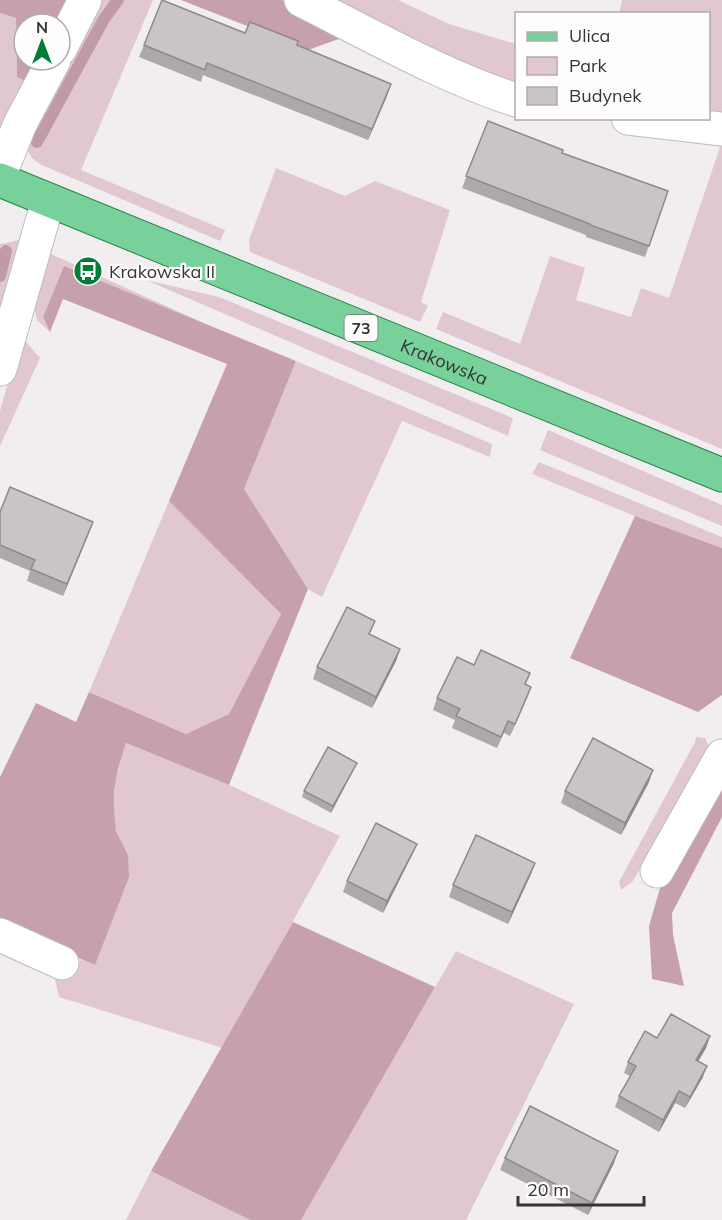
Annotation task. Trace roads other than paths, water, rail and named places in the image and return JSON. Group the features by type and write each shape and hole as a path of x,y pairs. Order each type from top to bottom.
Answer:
{"main road":[{"name":"Krakowska","path":"0,180 722,475"}],"street":[{"path":"72,25 85,0"},
{"path":"301,0 412,55 515,100"},
{"path":"0,174 21,124 48,72"},
{"path":"645,120 722,129"},
{"path":"0,369 48,201"},
{"path":"657,872 722,756"},
{"path":"0,935 62,963"}],"waterway":[{"path":"37,142 104,19 118,0"},
{"path":"0,276 6,251"}],"place":[{"name":"Krakowska II","path":"88,271"}]}
